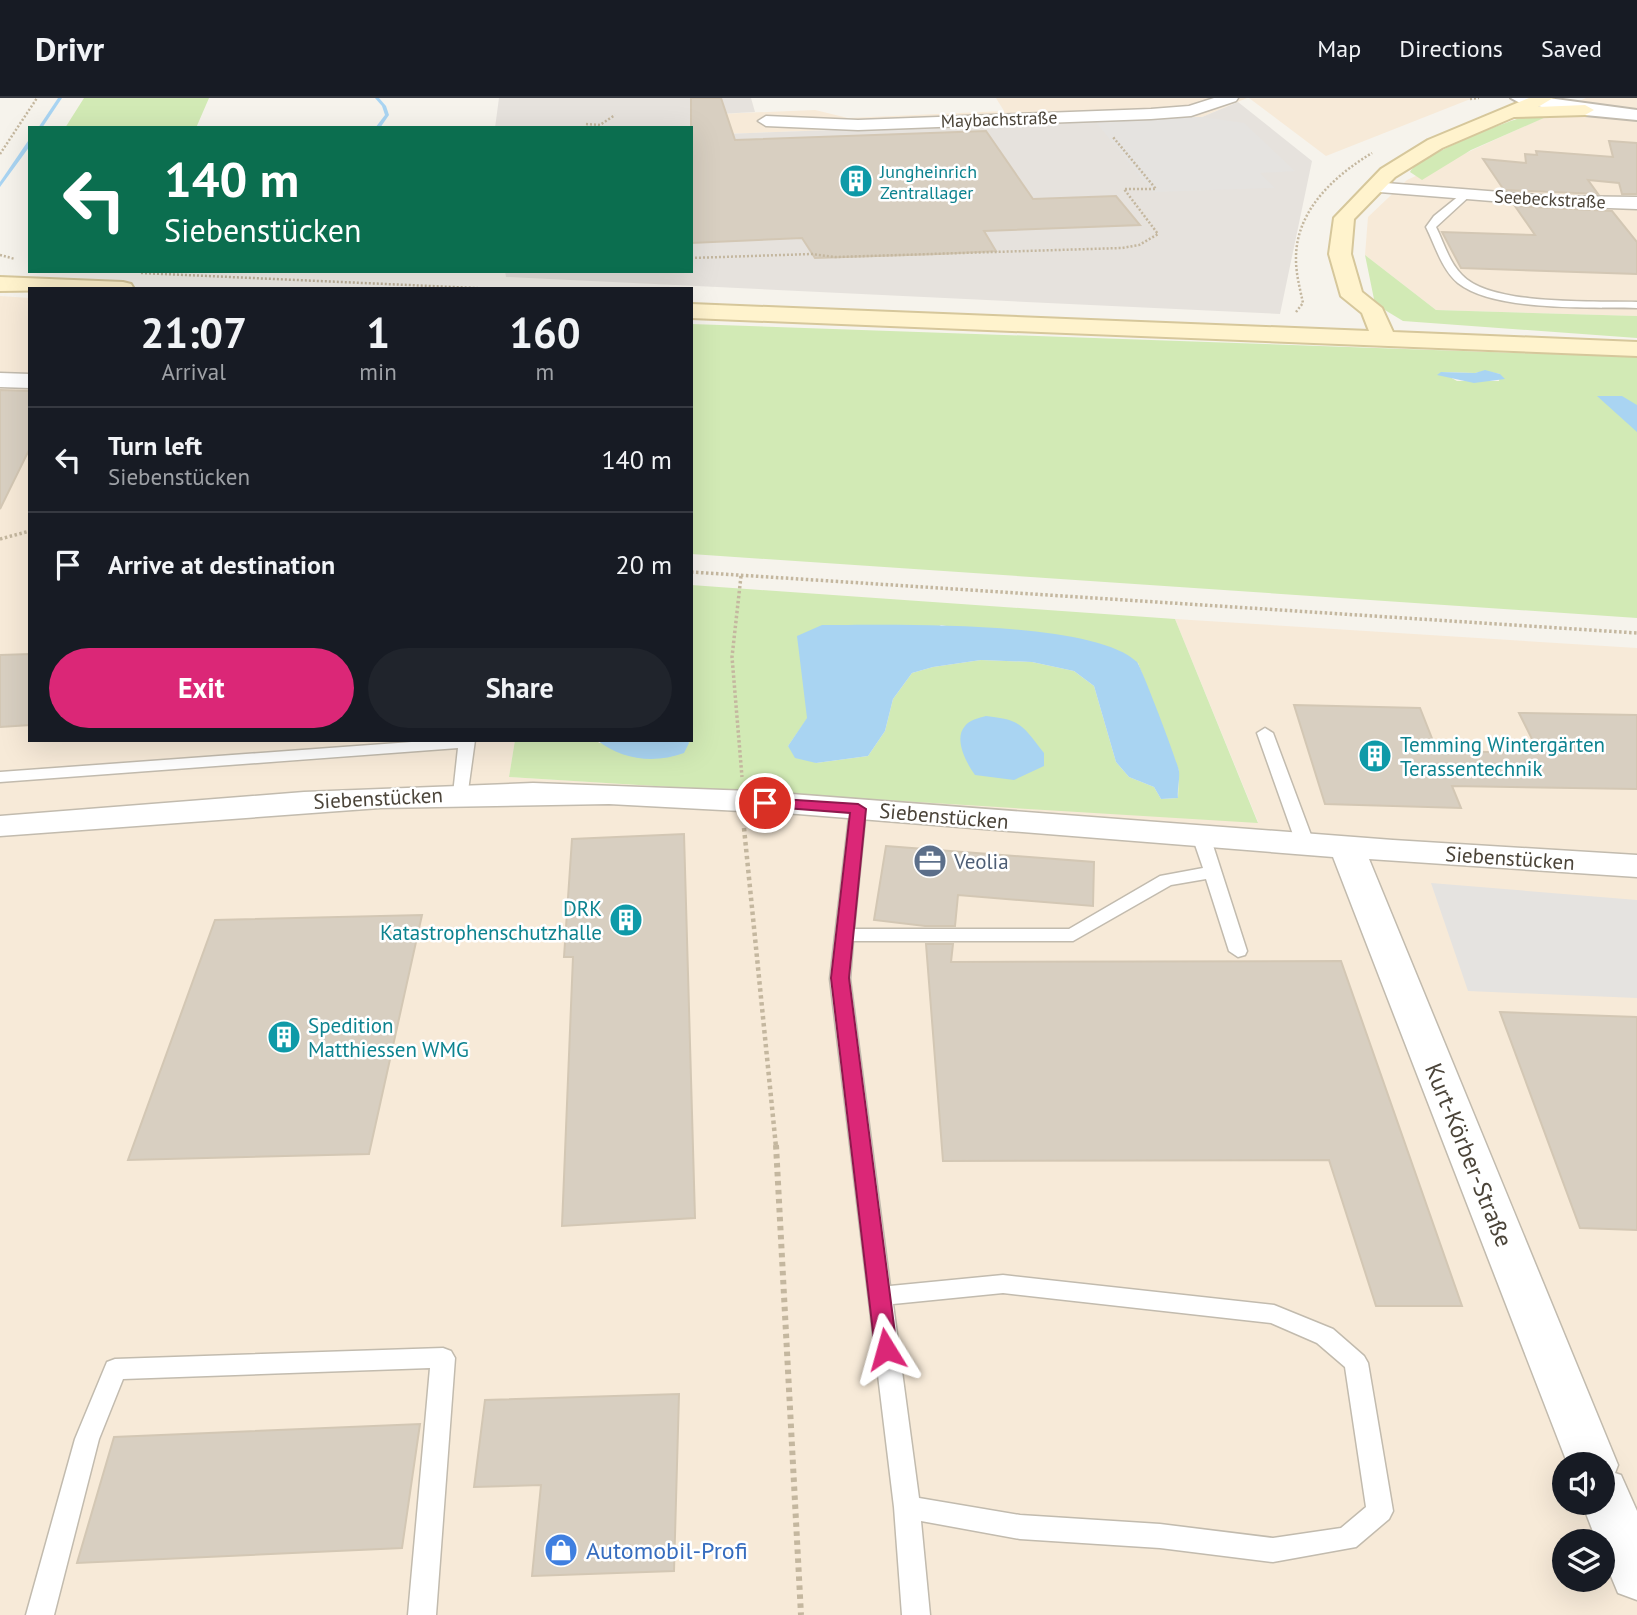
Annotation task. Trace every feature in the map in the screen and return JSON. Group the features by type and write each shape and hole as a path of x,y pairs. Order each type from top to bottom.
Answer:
{"main road":[{"path":"1383,338 1375,315 1368,305 1352,296 1340,254 1344,218 1380,180 1435,144 1506,114 1533,99"},
{"path":"1506,114 1554,109 1585,110"},
{"path":"0,284 130,281"},
{"path":"1344,337 1342,311 1352,296"},
{"path":"693,311 1637,349"},
{"path":"1375,315 1403,325 1480,342"}],"street":[{"name":"Maybachstraße","path":"766,121 858,125 1096,116 1191,111 1230,98"},
{"path":"1558,98 1637,115"},
{"path":"1533,99 1585,110 1637,115"},
{"name":"Seebeckstraße","path":"1380,180 1553,201 1637,203"},
{"path":"0,380 28,381"},
{"name":"Siebenstücken","path":"0,826 292,802 461,794 611,794 858,809 1637,866"},
{"name":"Kurt-Körber-Straße","path":"1346,846 1588,1452"},
{"path":"1613,1515 1637,1576"}],"lane":[{"path":"1465,192 1431,227 1457,276 1464,283 1489,293 1531,300 1637,305"},
{"path":"1265,733 1305,843"},
{"path":"0,778 454,742"},
{"path":"461,794 467,742"},
{"path":"858,809 840,978 907,1507 916,1615"},
{"path":"1202,836 1238,951"},
{"path":"843,935 1073,935 1166,880 1213,872"},
{"path":"879,1296 1003,1284 1274,1314 1312,1330 1325,1336 1356,1363 1380,1511 1347,1539 1273,1550 1160,1536 1020,1527 907,1507"},
{"path":"40,1615 87,1439 115,1369 443,1358 422,1615"}],"path":[{"path":"0,154 37,98"},
{"path":"1470,99 1479,98"},
{"path":"586,124 601,126 615,116"},
{"path":"693,258 812,254 835,257 957,254 1122,248 1139,245 1158,234 1124,189 1156,189 1096,116"},
{"path":"1293,315 1303,303 1295,252 1305,216 1338,178 1373,152"},
{"path":"130,281 405,287"},
{"path":"0,539 28,532"},
{"path":"693,572 1637,633"},
{"path":"741,576 732,657 743,768 742,801 775,1135 801,1615"}],"shaded area":[{"path":"499,98 751,98 755,112 718,114 723,134 1202,117 1238,102 1312,161 1280,314 506,277 505,273 693,273 693,126 495,126"},
{"path":"996,98 1247,98 1202,117 722,134 718,114 815,110 848,118 1004,111"},
{"path":"1249,98 1473,98 1326,156"},
{"path":"1586,98 1637,98 1637,316 1436,310 1365,255 1368,217 1407,180"},
{"path":"1202,117 1244,123 1295,171 1260,173 1275,188 1153,192 1095,121"},
{"path":"0,296 28,298 28,742 515,742 509,777 1258,822 1175,619 1637,648 1637,1615 0,1615"},
{"path":"1431,883 1637,900 1637,998 1468,991"}],"green space":[{"path":"84,98 209,98 197,126 66,126"},
{"path":"1555,113 1471,150 1422,180 1410,172 1429,157 1483,132 1527,116"},
{"path":"1365,255 1436,310 1637,316 1637,338 1403,321 1375,304"},
{"path":"693,324 1637,357 1637,618 693,554","holes":["1485,371 1500,374 1499,381 1457,381 1441,372"]},
{"path":"693,585 1175,619 1258,823 509,777 515,742 693,742","holes":["941,625 1138,663 1179,771 1178,798 1161,799 1154,787 1129,777 1116,762 1094,686 1074,671 1032,662 981,660 912,673 893,699 885,731 868,756 816,763 788,746 807,719"]}],"water":[{"path":"1485,370 1500,374 1505,379 1474,383 1437,375 1441,372 1475,373"},
{"path":"1597,396 1622,396 1637,405 1637,432"},
{"path":"822,625 987,627 1078,638 1113,648 1137,662 1140,668 1177,764 1178,798 1161,799 1154,787 1129,777 1116,762 1094,686 1074,671 1032,662 981,660 912,673 893,699 885,731 868,756 816,763 795,758 788,746 807,718 797,636"},
{"path":"986,716 1014,722 1020,726 1044,753 1044,766 1014,780 975,775 965,758 960,738 967,724"},
{"path":"600,742 689,743 684,753 650,759 627,756"}],"building":[{"path":"691,98 721,98 735,140 986,131 1033,199 1116,196 1140,225 984,231 996,251 939,254 815,258 802,238 693,243"},
{"path":"1609,141 1637,143 1637,194 1622,194 1619,183 1588,180 1598,194 1504,190 1483,159 1526,163 1525,154 1537,155 1536,151 1613,157"},
{"path":"1515,206 1612,211 1637,242 1637,274 1461,268 1442,232 1535,235"},
{"path":"0,390 28,391 28,452 0,509"},
{"path":"28,654 28,725 0,727 0,655"},
{"path":"1294,705 1420,708 1437,751 1539,753 1519,713 1637,715 1637,789 1452,786 1461,808 1325,804"},
{"path":"684,834 695,1218 562,1226 573,957 564,957 572,839"},
{"path":"886,846 1094,862 1093,906 958,895 955,926 925,926 874,920"},
{"name":"Spedition Matthiessen WMG","path":"422,915 369,1154 128,1160 215,920"},
{"path":"926,944 953,944 951,962 1341,961 1462,1306 1376,1306 1329,1160 943,1161"},
{"path":"1500,1012 1637,1017 1637,1230 1580,1228"},
{"path":"679,1394 674,1571 532,1576 541,1485 474,1487 485,1400"},
{"path":"420,1424 402,1548 77,1563 114,1437"}],"waterway":[{"path":"41,126 60,98"},
{"path":"377,98 387,115 379,126"},
{"path":"0,186 28,145"}],"place":[{"name":"Jungheinrich Zentrallager","path":"856,181"},
{"name":"Temming Wintergärten Terassentechnik","path":"1375,756"},
{"name":"Veolia","path":"930,861"},
{"name":"DRK Katastrophenschutzhalle","path":"626,920"},
{"name":"Spedition Matthiessen WMG","path":"284,1037"},
{"name":"Automobil-Profi","path":"561,1550"}],"route":[{"path":"765,803 858,809 840,978 886,1349"}]}
